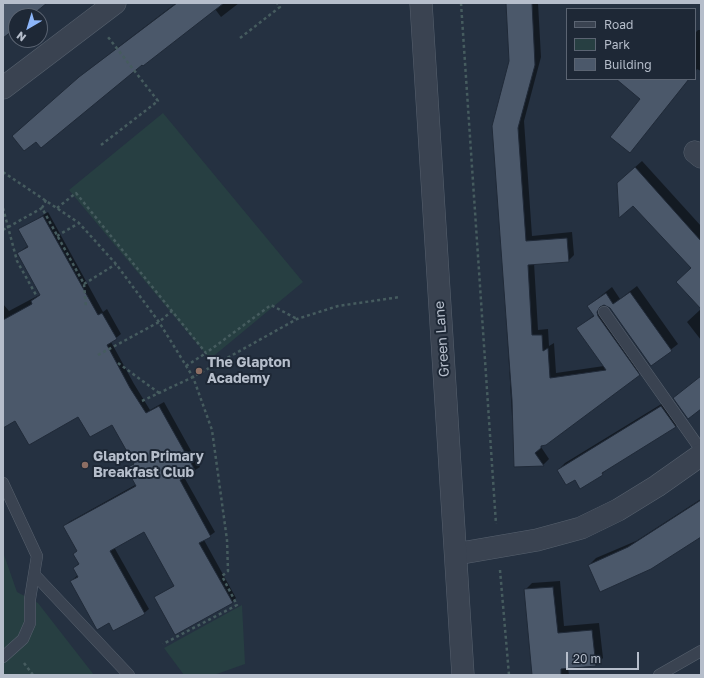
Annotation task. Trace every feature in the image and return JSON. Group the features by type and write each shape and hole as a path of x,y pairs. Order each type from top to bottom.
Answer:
{"street":[{"path":"3,88 115,3"},
{"name":"Green Lane","path":"421,3 463,675"},
{"path":"456,554 537,540 581,528 618,510 657,486 701,455"}],"lane":[{"path":"604,312 701,450"},
{"path":"3,483 37,556 30,599 30,623 23,639 3,657"},
{"path":"34,574 129,675"},
{"path":"659,675 701,651"}],"path":[{"path":"240,38 280,7 277,3"},
{"path":"461,3 496,528"},
{"path":"94,19 158,101 101,145"},
{"path":"3,172 79,223 116,264 159,322 193,377 212,430 227,540 228,571 222,576 237,605 163,644"},
{"path":"57,208 76,193 206,352"},
{"path":"3,230 42,208 46,200"},
{"path":"3,208 16,261 36,295"},
{"path":"42,208 84,284 86,307"},
{"path":"57,236 79,223"},
{"path":"84,284 116,264"},
{"path":"142,401 193,377 296,319 338,306 400,297"},
{"path":"186,366 272,305 296,319"},
{"path":"98,355 159,322 172,311"},
{"path":"118,363 159,393"},
{"path":"499,568 509,675"}],"green space":[{"path":"163,113 303,282 210,359 69,190"},
{"path":"3,552 17,592 38,603 94,675 3,675"},
{"path":"242,605 245,664 214,675 184,675 164,648"}],"building":[{"path":"3,3 47,3 41,8 8,8 8,34 3,38"},
{"path":"177,3 224,3 143,66 142,65 41,148 36,142 24,151 12,136 79,77"},
{"path":"506,3 532,3 535,65 518,128 526,241 567,238 569,262 528,265 532,335 542,335 543,351 548,348 550,378 606,370 576,328 594,316 587,306 606,293 613,304 630,292 672,351 651,366 610,308 604,305 600,307 597,312 598,316 640,375 546,445 541,446 541,448 535,453 544,466 514,467 512,400 492,126 509,61"},
{"path":"617,80 688,80 630,153 610,137 640,99"},
{"path":"635,167 701,241 701,309 676,282 691,268 633,206 619,218 617,183"},
{"path":"43,216 98,315 102,313 117,339 107,345 130,388 146,413 159,406 196,472 180,480 211,537 199,543 233,603 175,635 154,597 174,586 144,532 110,551 145,614 113,631 109,623 97,630 70,581 78,577 73,568 79,564 73,554 77,551 63,526 136,486 126,468 134,464 112,425 90,437 78,417 29,445 15,421 3,428 3,320 32,304 31,301 40,295 17,253 28,247 18,229"},
{"path":"701,376 701,409 688,419 673,398"},
{"path":"661,406 676,427 602,473 603,475 580,489 575,480 566,485 557,470"},
{"path":"701,500 701,537 651,569 600,592 588,565 628,547"},
{"path":"553,587 558,633 592,630 596,666 561,669 561,675 532,675 524,589"}],"place":[{"name":"The Glapton Academy","path":"199,371"},
{"name":"Glapton Primary Breakfast Club","path":"85,465"}]}
